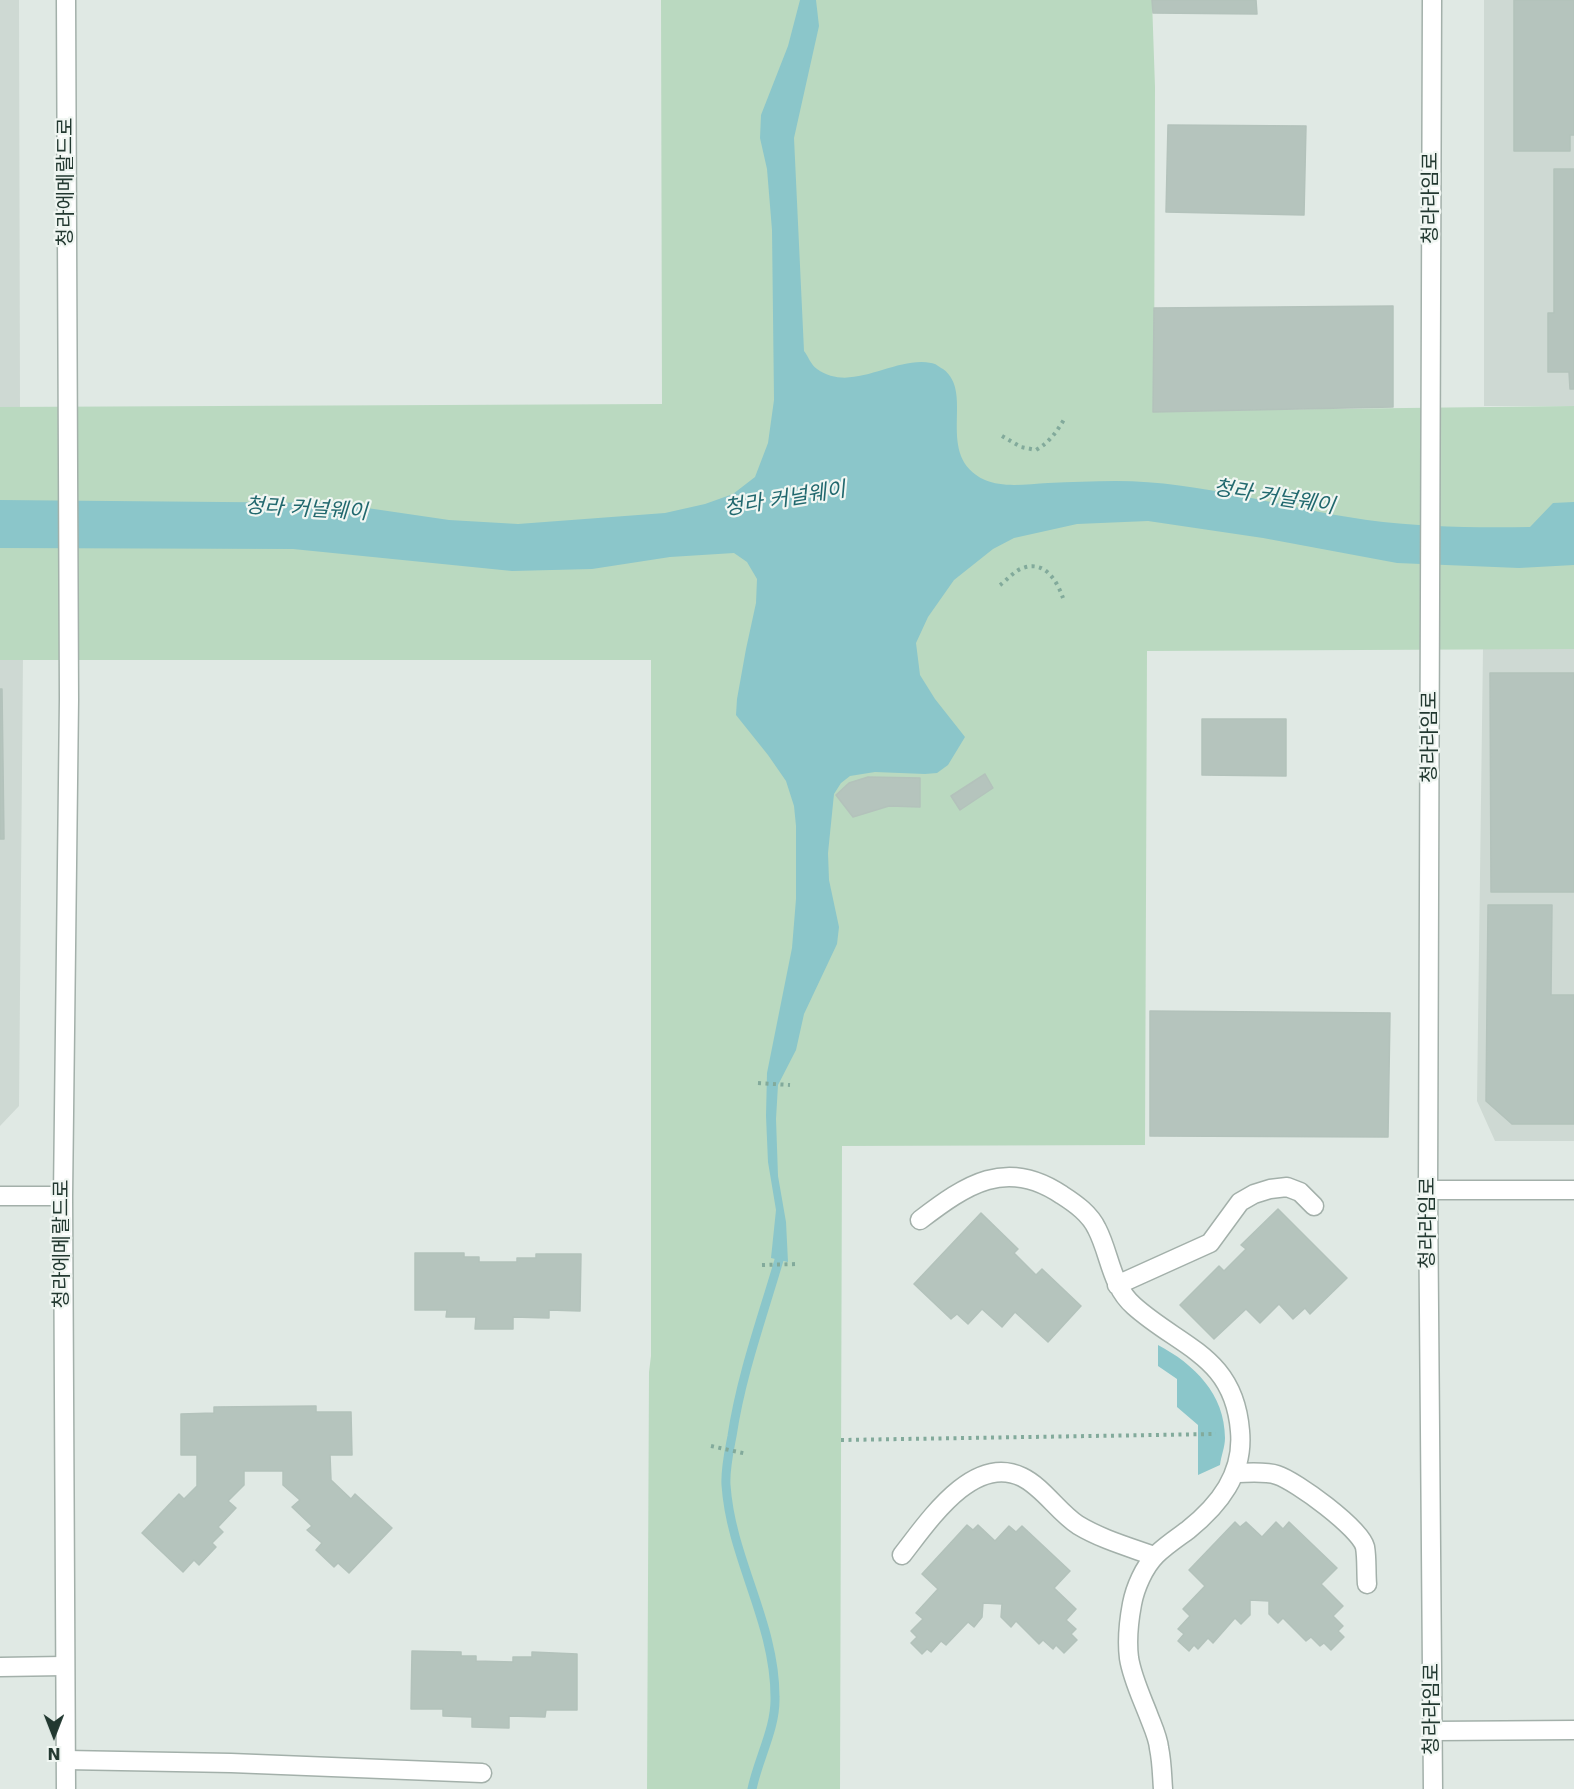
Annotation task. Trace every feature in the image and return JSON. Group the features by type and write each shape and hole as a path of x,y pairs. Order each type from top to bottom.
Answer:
{"street":[{"name":"청라에메랄드로","path":"66,0 69,699 63,1196 66,1789"},
{"name":"청라라임로","path":"1432,0 1428,1190 1433,1789"},
{"path":"920,1220 954,1194 974,1184 1017,1177 1039,1181 1080,1207 1096,1226 1117,1285 1132,1305 1213,1365 1233,1394 1238,1409 1241,1433 1235,1473 1225,1493 1211,1510 1154,1556 1141,1578 1132,1604 1129,1658 1159,1747 1163,1789"},
{"path":"1117,1285 1210,1243 1240,1202 1254,1194 1287,1187 1300,1192 1314,1206"},
{"path":"1428,1190 1574,1190"},
{"path":"0,1196 63,1196"},
{"path":"902,1555 934,1515 969,1481 1002,1471 1024,1478 1076,1523 1091,1532 1154,1556"},
{"path":"1235,1473 1273,1474 1302,1487 1346,1525 1364,1545 1366,1584"},
{"path":"0,1667 64,1666"},
{"path":"1434,1731 1574,1730"},
{"path":"66,1760 231,1762 482,1773"}],"path":[{"path":"1002,436 1021,447 1036,450 1046,444 1065,418"},
{"path":"1000,585 1023,568 1037,567 1048,572 1058,584 1063,598"},
{"path":"758,1083 790,1085"},
{"path":"762,1265 798,1264"},
{"path":"841,1440 1227,1433"},
{"path":"711,1446 747,1454"}],"shaded area":[{"path":"0,0 19,0 20,407 0,407"},
{"path":"1484,0 1574,0 1574,406 1484,406"},
{"path":"1483,649 1574,649 1574,1141 1495,1141 1477,1101"},
{"path":"0,655 23,655 19,1106 0,1126"}],"green space":[{"path":"661,0 1152,0 1155,87 1154,411 1574,406 1574,649 1147,651 1145,1145 842,1146 840,1789 647,1789 649,1372 651,1356 651,660 0,660 0,407 662,404"}],"water":[{"name":"청라 커널웨이","path":"800,0 816,0 819,26 794,138 804,351 817,369 830,376 844,378 917,362 932,363 943,369 952,380 956,393 958,441 961,456 970,469 985,480 992,482 1016,485 1116,481 1179,485 1367,520 1448,527 1530,527 1553,503 1574,502 1574,565 1519,568 1397,563 1263,538 1148,521 1077,524 1014,538 993,549 954,580 928,617 916,643 920,675 935,699 965,737 948,765 937,773 875,772 850,776 841,783 834,794 828,853 829,880 839,927 837,944 804,1014 796,1050 778,1085 776,1119 778,1176 786,1222 788,1262 771,1258 776,1210 768,1162 766,1116 767,1073 792,948 796,899 796,826 794,806 786,781 736,715 737,699 756,603 757,579 747,562 734,553 670,557 592,569 512,571 293,549 0,548 0,500 333,503 449,520 518,524 665,513 705,504 733,494 755,477 768,443 774,400 772,230 767,169 760,138 761,115 788,46"},
{"path":"1158,1345 1184,1361 1195,1371 1205,1382 1220,1408 1225,1438 1220,1465 1198,1475 1198,1425 1177,1407 1177,1379 1158,1366"}],"building":[{"path":"1152,0 1256,0 1257,14 1153,13"},
{"path":"1514,0 1574,0 1574,135 1570,135 1570,151 1514,151"},
{"path":"1168,125 1306,126 1304,215 1166,212"},
{"path":"1554,169 1574,169 1574,389 1570,389 1569,372 1548,372 1548,313 1554,313"},
{"path":"1393,306 1393,407 1153,412 1154,308"},
{"path":"1490,673 1574,673 1574,892 1491,892"},
{"path":"0,689 2,689 4,839 0,839"},
{"path":"1202,719 1286,719 1286,776 1202,775"},
{"path":"985,774 993,788 960,810 951,796"},
{"path":"868,777 920,778 920,807 889,806 853,817 836,795 849,783"},
{"path":"1488,905 1552,905 1551,995 1574,995 1574,1124 1512,1124 1486,1101"},
{"path":"1150,1011 1390,1013 1388,1137 1150,1136"},
{"path":"1278,1209 1347,1278 1310,1314 1305,1308 1293,1319 1279,1304 1260,1323 1246,1309 1214,1339 1180,1305 1219,1266 1224,1271 1246,1249 1241,1245"},
{"path":"981,1213 1018,1249 1014,1253 1036,1275 1042,1269 1081,1306 1048,1342 1015,1312 1002,1327 982,1309 968,1324 957,1314 951,1319 914,1284"},
{"path":"415,1253 464,1253 464,1257 479,1257 479,1262 517,1262 517,1258 536,1258 536,1254 581,1254 580,1311 549,1310 549,1318 513,1317 513,1329 475,1329 476,1317 446,1317 447,1310 415,1310"},
{"path":"316,1406 316,1412 351,1412 352,1455 330,1455 331,1480 351,1499 355,1494 392,1528 349,1573 338,1563 334,1567 316,1550 322,1543 307,1530 312,1526 292,1507 300,1500 283,1485 283,1471 244,1471 244,1485 228,1501 236,1508 218,1527 223,1532 212,1543 216,1547 199,1565 194,1560 183,1572 142,1533 179,1494 184,1499 197,1486 197,1455 181,1455 181,1414 214,1413 214,1407"},
{"path":"1235,1522 1240,1527 1246,1522 1262,1537 1276,1522 1283,1529 1289,1522 1337,1568 1321,1584 1343,1606 1333,1616 1343,1626 1338,1631 1344,1637 1331,1650 1324,1643 1320,1646 1311,1637 1306,1641 1283,1618 1278,1623 1269,1614 1269,1601 1250,1600 1250,1615 1241,1624 1235,1618 1213,1643 1208,1638 1198,1649 1194,1645 1189,1651 1178,1641 1184,1634 1178,1629 1190,1616 1183,1609 1205,1586 1189,1570"},
{"path":"967,1525 973,1530 978,1525 995,1541 1009,1526 1016,1532 1022,1526 1070,1571 1054,1588 1076,1609 1066,1620 1076,1629 1071,1634 1077,1640 1064,1653 1056,1645 1053,1649 1043,1640 1039,1644 1016,1621 1011,1627 1001,1617 1002,1604 983,1603 982,1617 974,1627 968,1622 946,1645 941,1641 931,1652 927,1649 922,1654 911,1643 917,1637 911,1631 923,1619 916,1613 938,1589 922,1574"},
{"path":"412,1651 461,1652 461,1656 476,1656 476,1661 513,1662 513,1657 532,1657 532,1652 577,1654 577,1710 546,1710 545,1717 509,1716 509,1728 472,1727 472,1717 443,1716 443,1709 411,1709"}],"waterway":[{"path":"752,1789 775,1709 773,1669 761,1616 736,1539 730,1512 726,1473 741,1391 779,1260"}]}
